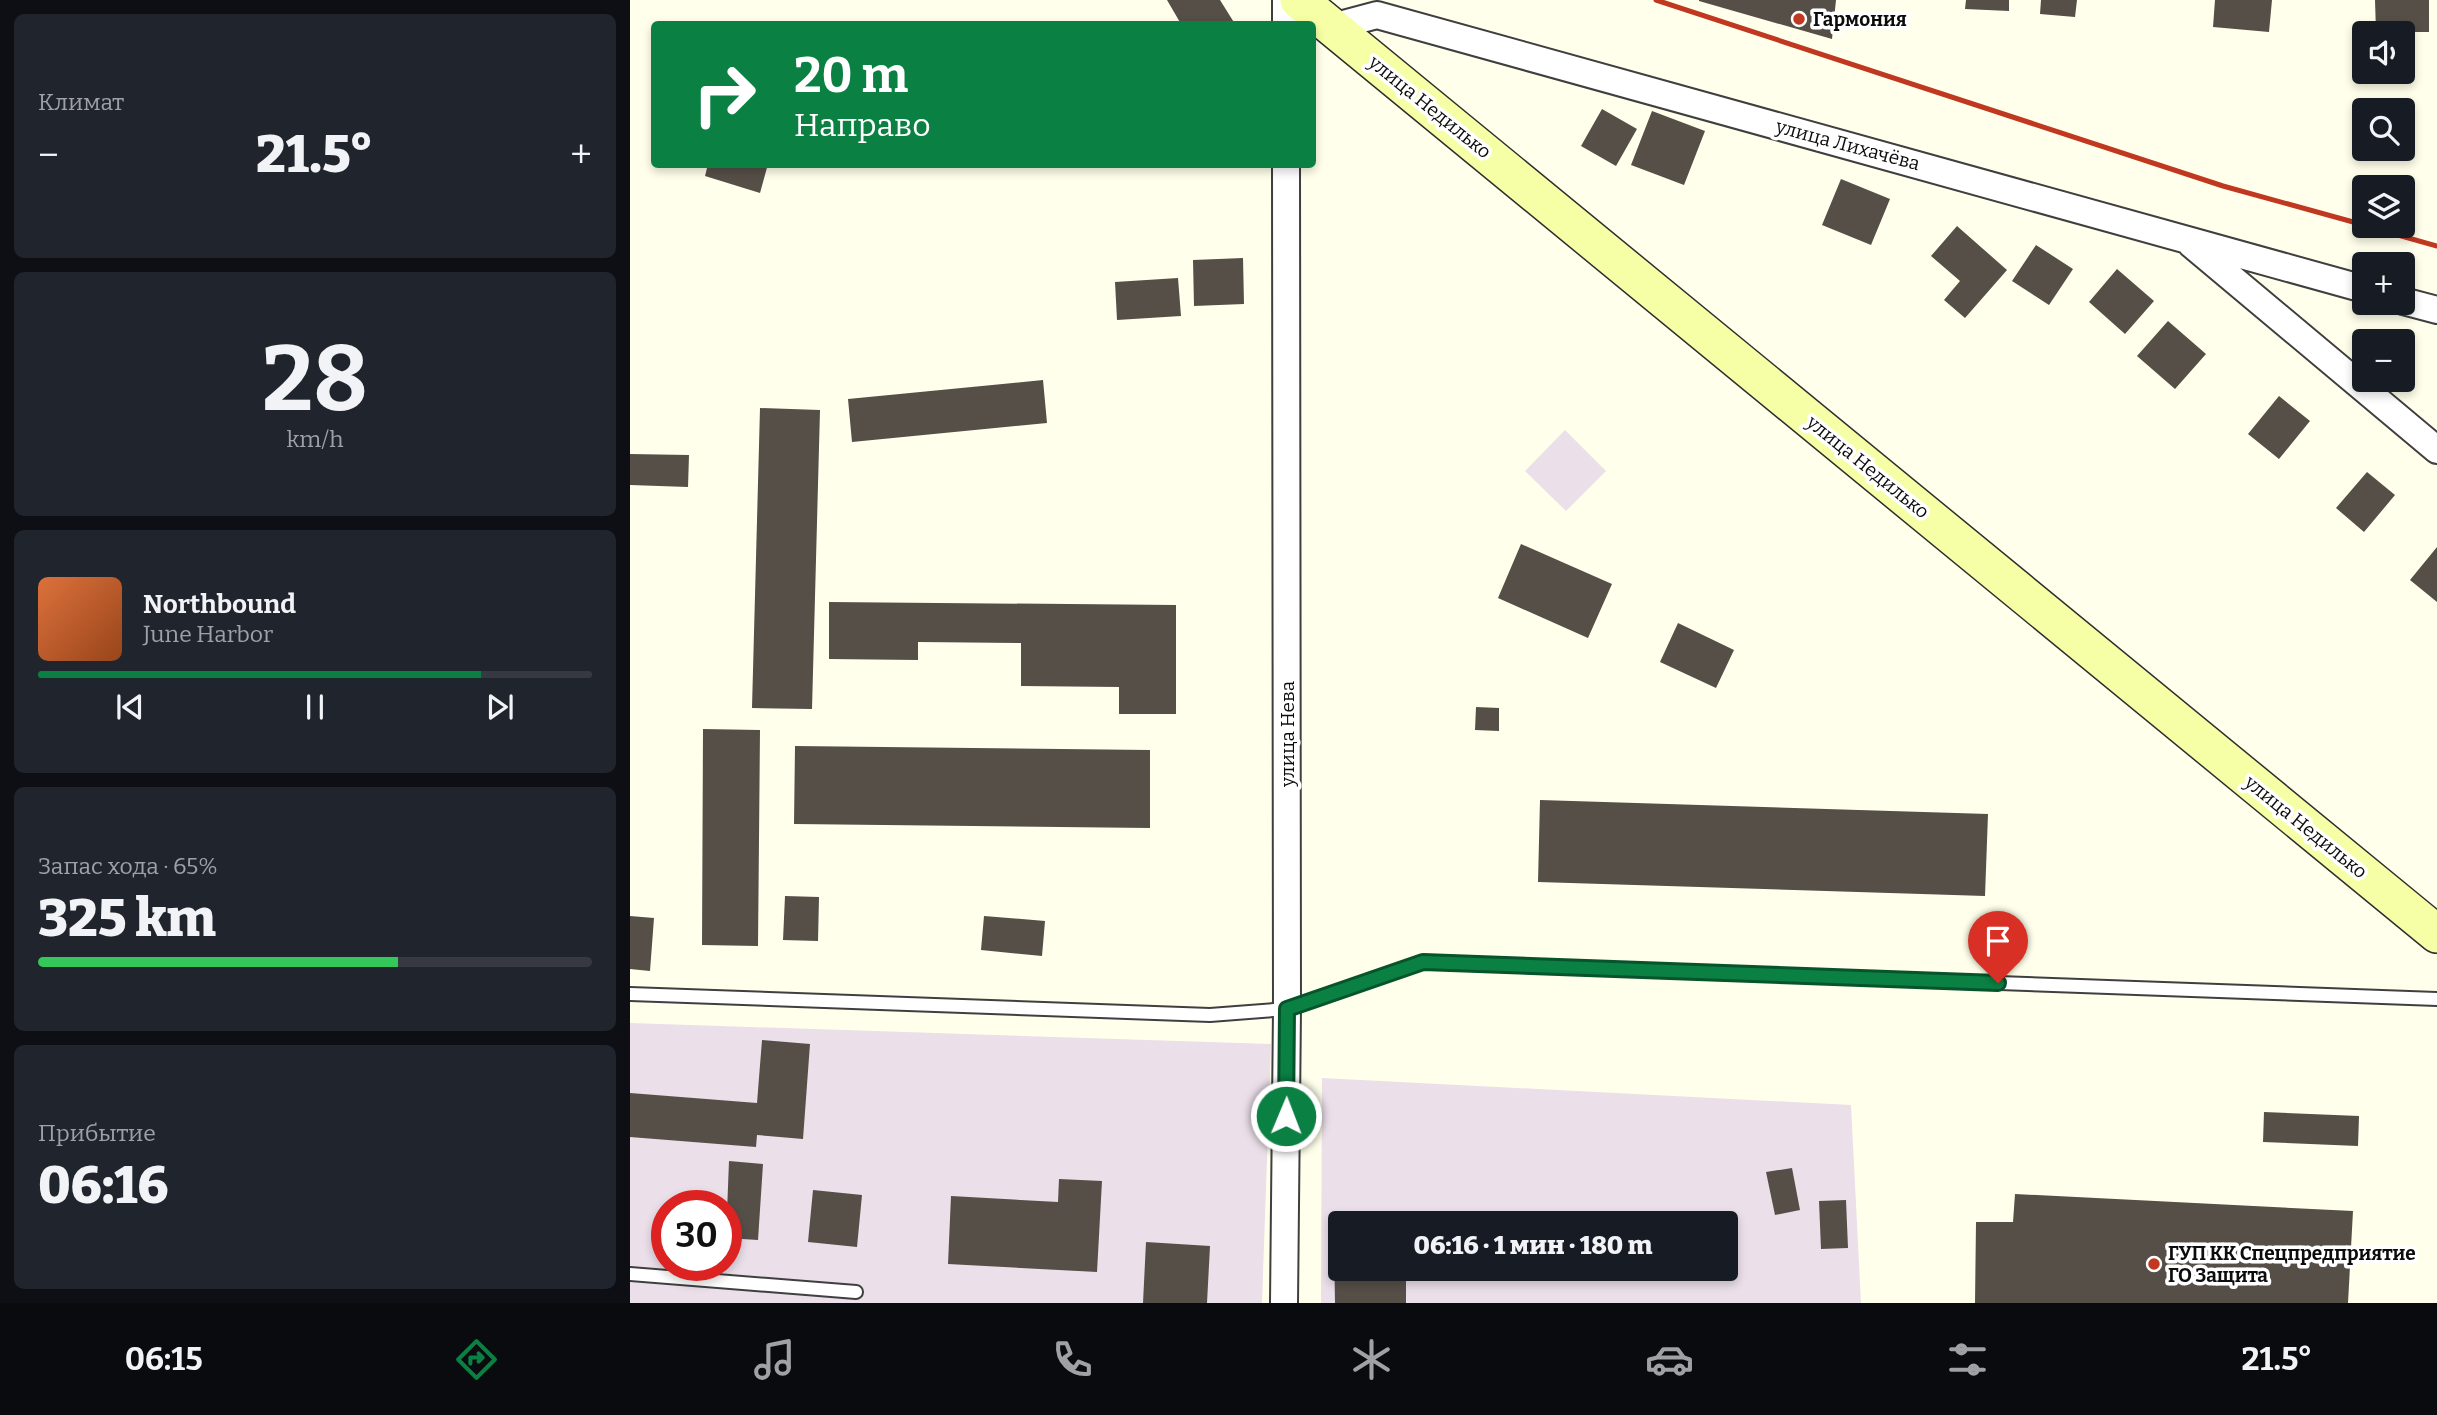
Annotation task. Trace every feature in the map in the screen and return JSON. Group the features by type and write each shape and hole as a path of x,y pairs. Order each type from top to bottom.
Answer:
{"main road":[{"name":"улица Недилько","path":"1299,0 2437,934"}],"street":[{"path":"1286,0 1286,21"},
{"name":"улица Лихачёва","path":"1332,27 1377,15 2352,286"},
{"name":"улица Нева","path":"1284,1303 1287,1009 1286,168"},
{"path":"2184,238 2437,450"},
{"path":"2415,304 2437,310"}],"lane":[{"path":"630,994 1210,1015 1287,1009 1423,962 2437,999"},
{"path":"630,1274 856,1293"}],"shaded area":[{"path":"1565,430 1606,471 1566,511 1525,471"},
{"path":"630,1023 1271,1044 1262,1303 630,1303"},
{"path":"1322,1078 1851,1105 1861,1303 1321,1303"}],"building":[{"path":"1167,0 1220,0 1233,21 1179,21"},
{"name":"Гармония","path":"1836,0 1832,39 1699,1"},
{"path":"1966,0 2009,0 2009,11 1965,9"},
{"path":"2041,0 2077,0 2075,17 2040,14"},
{"path":"2215,0 2272,0 2269,32 2213,27"},
{"path":"2375,0 2429,0 2429,32 2415,32 2415,21 2376,21"},
{"path":"1602,109 1637,129 1616,166 1581,146"},
{"path":"1652,111 1705,131 1684,185 1631,165"},
{"path":"707,168 767,168 760,193 705,176"},
{"path":"1841,179 1890,199 1871,245 1822,225"},
{"path":"1957,226 2007,270 1965,318 1944,300 1960,281 1931,256"},
{"path":"2036,245 2073,269 2049,305 2012,281"},
{"path":"1243,258 1244,304 1194,306 1193,260"},
{"path":"2117,269 2154,301 2125,334 2089,302"},
{"path":"1178,278 1181,316 1117,320 1115,282"},
{"path":"2168,321 2206,354 2175,389 2137,356"},
{"path":"1043,380 1047,423 852,442 848,399"},
{"path":"2279,396 2310,421 2279,459 2248,434"},
{"path":"760,408 820,410 812,709 752,708"},
{"path":"630,454 689,455 688,487 630,485"},
{"path":"2367,472 2395,495 2364,532 2336,508"},
{"path":"1521,544 1612,584 1588,638 1498,598"},
{"path":"2437,547 2437,602 2410,580"},
{"path":"829,602 1176,605 1176,714 1119,714 1119,687 1021,686 1021,643 918,642 918,660 829,659"},
{"path":"1678,623 1734,650 1716,688 1660,662"},
{"path":"1476,707 1499,708 1499,731 1475,730"},
{"path":"703,729 760,730 758,946 702,945"},
{"path":"795,746 1150,750 1150,828 794,824"},
{"path":"1540,800 1988,814 1985,896 1538,882"},
{"path":"785,896 819,897 818,941 783,940"},
{"path":"630,916 654,918 650,971 630,969"},
{"path":"984,916 1045,921 1042,956 981,950"},
{"path":"762,1040 810,1044 803,1139 757,1135 756,1147 630,1137 630,1093 757,1103"},
{"path":"2264,1112 2359,1116 2358,1146 2263,1142"},
{"path":"729,1161 763,1164 758,1240 742,1239 742,1190 728,1190"},
{"path":"1792,1168 1800,1210 1775,1215 1766,1172"},
{"path":"1059,1179 1102,1181 1097,1272 948,1264 951,1196 1058,1202"},
{"path":"813,1190 862,1195 857,1247 808,1242"},
{"name":"ГУП КК Спецпредприятие ГО Защита","path":"2015,1194 2353,1211 2348,1303 1975,1303 1976,1222 2013,1222"},
{"path":"1846,1200 1848,1248 1821,1249 1819,1201"},
{"path":"1146,1242 1210,1246 1207,1303 1143,1303"},
{"path":"1335,1281 1406,1281 1406,1303 1335,1303"}],"railway":[{"path":"1656,0 2223,186 2352,222"},
{"path":"2409,238 2437,246"}],"place":[{"name":"Гармония","path":"1799,19"},
{"name":"ГУП КК Спецпредприятие ГО Защита","path":"2154,1264"}],"route":[{"path":"1286,1116 1287,1009 1423,962 1998,983"}]}
